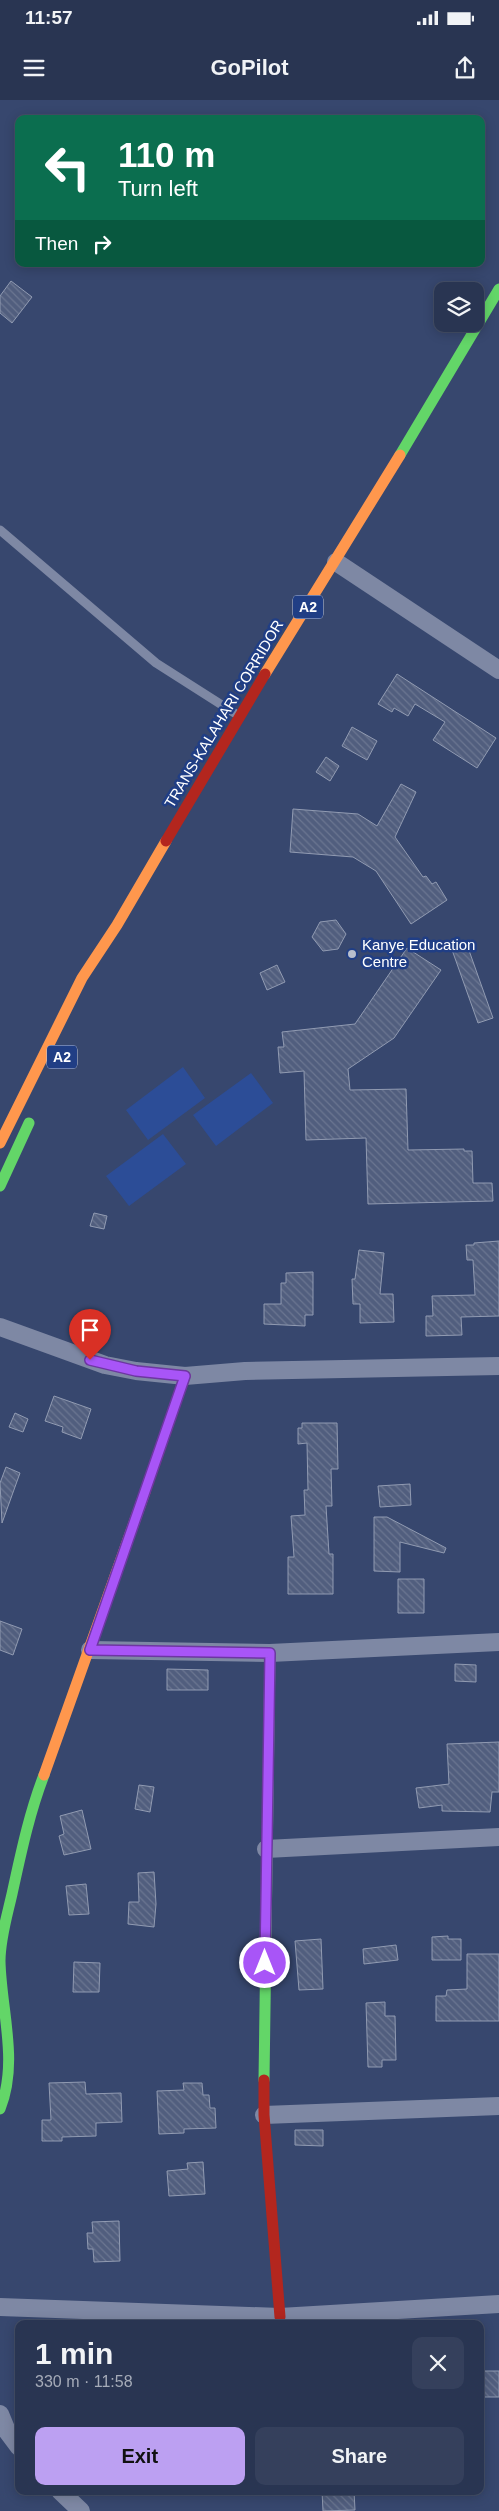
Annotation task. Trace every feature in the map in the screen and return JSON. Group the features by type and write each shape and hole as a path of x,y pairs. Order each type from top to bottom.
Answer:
{"main road":[{"name":"TRANS-KALAHARI CORRIDOR","path":"0,1143 6,1113 82,978 116,925 238,716 336,562 499,289"},
{"name":"TRANS-KALAHARI CORRIDOR","path":"98,977 116,925"},
{"path":"0,1186 32,1116"},
{"path":"0,2108 6,2094 8,2031 0,1960 2,1937 31,1810 90,1650 185,1376"},
{"path":"270,1653 264,2115 280,2317"}],"street":[{"path":"336,562 499,670"},
{"path":"0,1327 105,1365 136,1371 185,1376 244,1371 499,1366"},
{"path":"90,1650 270,1653 499,1642"},
{"path":"266,1848 499,1837"},
{"path":"264,2115 499,2106"},
{"path":"0,2307 280,2317 499,2304"},
{"path":"0,2414 7,2430 15,2441"},
{"path":"64,2495 81,2511"}],"lane":[{"path":"0,530 156,663 238,716"}],"shaded area":[{"path":"183,1067 205,1098 148,1140 126,1110"},
{"path":"251,1073 273,1103 216,1146 193,1115"},
{"path":"163,1134 186,1164 129,1206 106,1176"}],"building":[{"path":"11,281 32,297 12,323 0,313 0,296"},
{"path":"397,674 496,738 477,768 433,740 445,722 415,704 408,716 394,708 392,712 378,704"},
{"path":"352,727 377,741 367,760 342,746"},
{"path":"326,757 339,766 330,781 316,772"},
{"path":"401,784 416,792 395,837 423,877 426,876 432,884 436,882 447,900 411,924 376,871 353,857 290,852 293,809 358,814 377,826"},
{"path":"336,920 346,934 338,949 323,951 312,937 320,922"},
{"path":"466,942 493,1018 478,1023 451,947"},
{"path":"407,948 441,970 394,1038 348,1069 350,1090 406,1089 408,1150 464,1149 464,1151 472,1151 473,1183 492,1183 493,1201 368,1204 366,1138 306,1140 304,1071 280,1073 278,1047 284,1047 282,1032 355,1024"},
{"path":"277,965 285,982 267,990 260,973"},
{"path":"94,1213 107,1216 104,1229 90,1226"},
{"path":"499,1241 499,1316 461,1317 462,1335 426,1336 426,1316 433,1316 432,1296 475,1295 473,1260 467,1260 466,1245"},
{"path":"359,1250 384,1253 380,1294 393,1294 394,1322 360,1323 360,1304 353,1304 352,1279 355,1279"},
{"path":"313,1272 313,1315 305,1315 305,1326 264,1324 264,1304 281,1304 281,1283 286,1283 286,1273"},
{"path":"54,1396 91,1409 81,1439 62,1432 63,1427 45,1421"},
{"path":"15,1413 28,1419 23,1432 9,1427"},
{"path":"302,1423 337,1423 338,1469 331,1469 332,1506 326,1506 329,1554 333,1554 333,1594 288,1594 288,1557 294,1557 291,1516 305,1515 304,1490 308,1490 307,1443 298,1444 298,1428 302,1428"},
{"path":"6,1467 20,1473 2,1523 0,1483"},
{"path":"410,1484 411,1505 380,1507 378,1486"},
{"path":"374,1517 387,1517 446,1548 444,1553 400,1542 400,1572 374,1571"},
{"path":"398,1579 424,1579 424,1613 398,1613"},
{"path":"0,1621 22,1629 13,1655 0,1650"},
{"path":"455,1664 476,1665 476,1682 455,1681"},
{"path":"167,1669 208,1670 208,1690 167,1690"},
{"path":"499,1742 499,1792 492,1792 490,1812 442,1811 442,1805 419,1808 416,1788 449,1784 447,1744"},
{"path":"139,1785 154,1787 150,1812 135,1809"},
{"path":"82,1810 91,1849 64,1855 59,1836 64,1834 60,1816"},
{"path":"154,1872 156,1904 154,1927 128,1924 129,1902 139,1902 138,1873"},
{"path":"86,1884 89,1914 69,1915 66,1886"},
{"path":"448,1936 448,1939 461,1939 461,1960 432,1960 432,1937"},
{"path":"321,1939 323,1989 299,1990 295,1941"},
{"path":"396,1945 398,1960 364,1964 363,1949"},
{"path":"467,1954 499,1954 499,2021 436,2021 436,1996 446,1996 447,1990 467,1989"},
{"path":"74,1962 100,1963 99,1992 73,1992"},
{"path":"385,2002 385,2016 395,2016 396,2060 382,2060 382,2067 368,2067 366,2003"},
{"path":"85,2082 86,2094 121,2093 122,2122 96,2123 96,2136 62,2137 62,2141 42,2141 42,2120 51,2120 49,2083"},
{"path":"183,2083 202,2083 203,2095 209,2095 210,2108 215,2108 216,2128 184,2129 184,2133 159,2134 157,2091 184,2090"},
{"path":"295,2130 323,2130 323,2146 295,2145"},
{"path":"203,2162 205,2194 169,2196 167,2171 188,2169 187,2163"},
{"path":"119,2221 120,2261 94,2262 93,2249 88,2249 87,2233 93,2233 92,2222"},
{"path":"484,2371 499,2371 499,2397 484,2397"},
{"path":"322,2495 354,2495 355,2510 323,2511"}],"traffic: fast":[{"path":"400,455 499,289"},
{"path":"0,1186 29,1123"},
{"path":"264,2080 270,1653"},
{"path":"0,2109 8,2073 9,2054 1,1980 1,1944 26,1834 44,1775"}],"traffic: slow":[{"path":"265,674 400,455"},
{"path":"0,1143 82,978 117,925 166,841"},
{"path":"44,1775 145,1492"}],"traffic: jam":[{"path":"166,841 265,674"},
{"path":"145,1492 185,1376"},
{"path":"264,2080 264,2115 280,2317"}],"place":[{"name":"Kanye Education Centre","path":"352,954"}],"route":[{"path":"90,1360 136,1371 185,1376 90,1650 270,1653 265,1963"}]}
